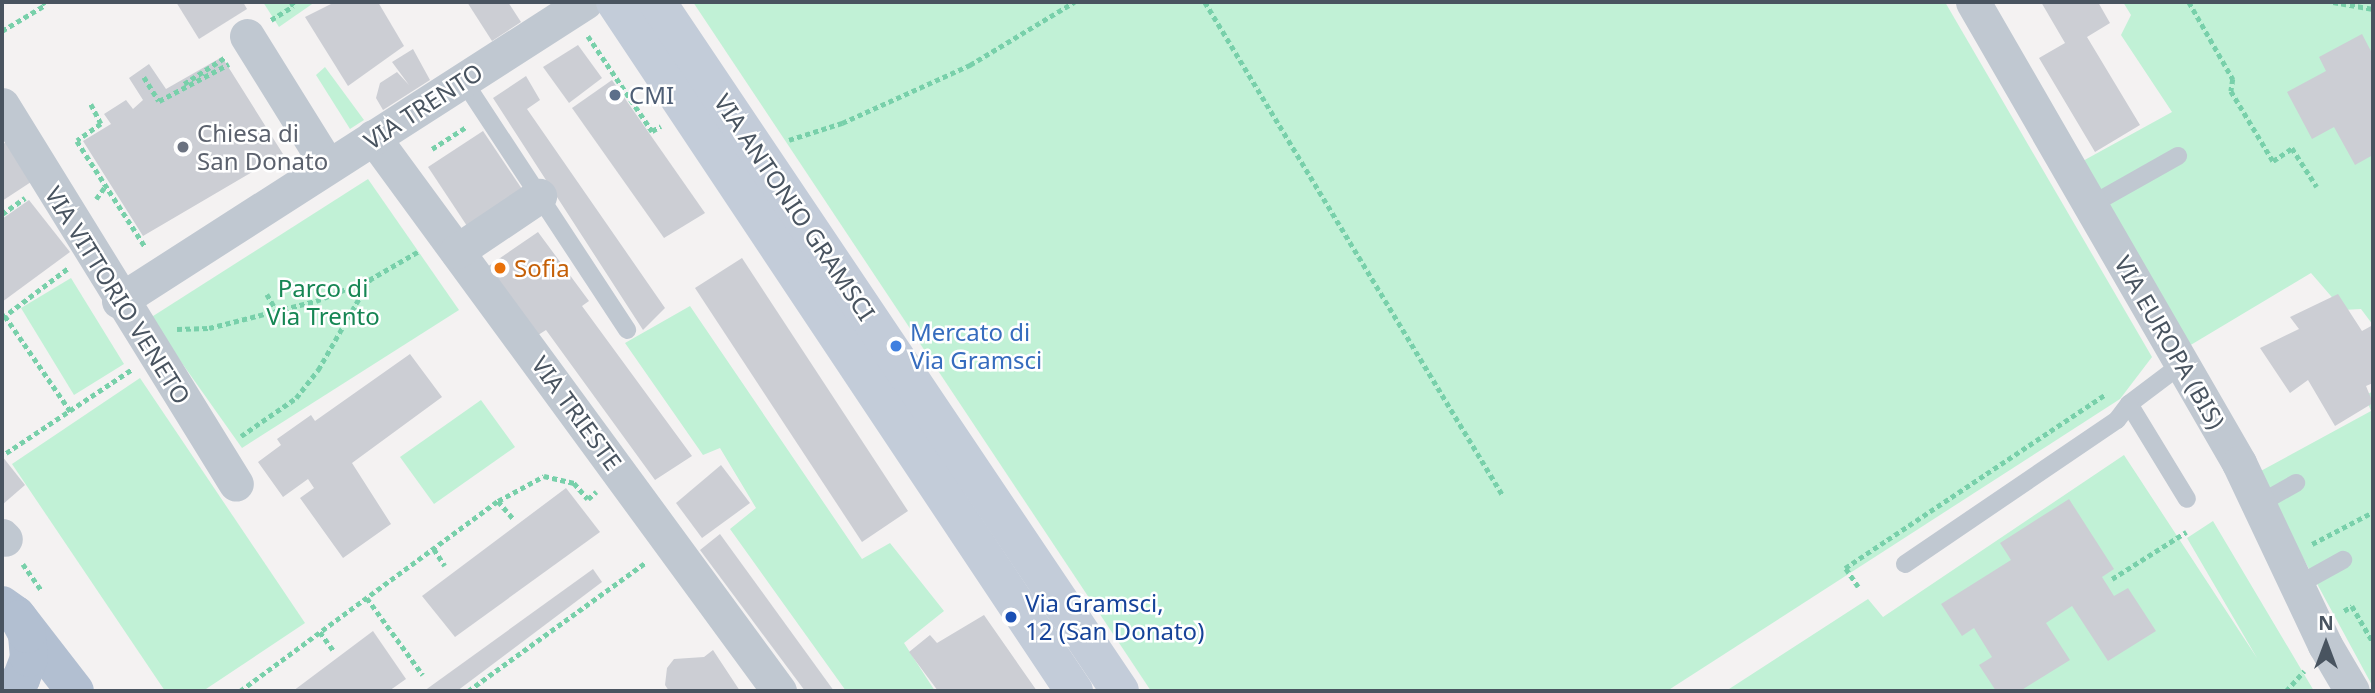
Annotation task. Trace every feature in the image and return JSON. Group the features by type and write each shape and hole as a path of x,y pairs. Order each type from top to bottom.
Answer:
{"main road":[{"path":"9,691 21,678 29,658 27,634 10,611"},
{"path":"10,611 75,691"}],"street":[{"name":"VIA ANTONIO GRAMSCI","path":"615,2 1074,691"},
{"name":"VIA ANTONIO GRAMSCI","path":"657,2 1120,691"},
{"name":"VIA EUROPA (BIS)","path":"1973,2 2239,463 2290,573 2351,691"},
{"name":"VIA TRENTO","path":"137,329 328,166 463,80 585,17"},
{"path":"250,40 328,166"},
{"name":"VIA VITTORIO VENETO","path":"5,93 137,329 236,484"},
{"name":"VIA TRIESTE","path":"373,137 779,691"},
{"path":"457,251 539,196"},
{"path":"973,541 1006,521"}],"lane":[{"path":"463,80 627,330"},
{"path":"2091,205 2178,156"},
{"path":"1905,565 2117,420 2129,404 2182,365"},
{"path":"2129,404 2187,499"},
{"path":"2257,505 2296,483"},
{"path":"2290,573 2343,560"}],"path":[{"path":"2,32 45,5 43,2"},
{"path":"184,84 189,88 293,6 291,2"},
{"path":"779,144 842,123 970,65 1074,2"},
{"path":"1205,2 1502,494"},
{"path":"2189,2 2233,79 2231,91 2273,161 2292,148 2316,187"},
{"path":"2333,2 2373,9"},
{"path":"585,17 652,131 668,122"},
{"path":"144,78 159,101 250,40"},
{"path":"90,104 101,124 77,141 153,260"},
{"path":"432,149 465,127"},
{"path":"6,453 71,411 137,329 209,328 278,313 369,280 423,248"},
{"path":"71,411 3,317 76,262"},
{"path":"215,451 296,398 318,370 369,280"},
{"path":"267,294 278,313"},
{"path":"1858,587 1845,568 2107,393 2129,404"},
{"path":"240,691 498,501 544,476 574,483 588,499 622,474"},
{"path":"498,501 513,518"},
{"path":"2290,573 2373,512"},
{"path":"2112,579 2186,532"},
{"path":"468,691 670,540"},
{"path":"433,549 445,566"},
{"path":"367,598 422,675"},
{"path":"320,632 334,652"}],"green space":[{"path":"263,2 315,2 279,27"},
{"path":"693,2 1945,2 2152,357 2120,399 1667,691 1151,691"},
{"path":"2123,2 2373,2 2373,325 2361,309 2343,310 2311,273 2189,346 2081,162 2172,112 2121,35 2131,15"},
{"path":"325,67 364,120 350,129 316,75"},
{"name":"Parco di Via Trento","path":"368,179 459,310 242,448 150,318"},
{"path":"71,278 124,364 74,395 21,308"},
{"path":"690,306 862,559 890,543 944,611 904,643 935,691 846,691 730,529 756,508 720,448 703,455 625,343"},
{"path":"140,378 305,623 203,691 165,691 12,464"},
{"path":"2373,391 2373,687 2257,473 2371,411 2365,396"},
{"path":"481,400 515,447 434,504 400,457"},
{"path":"2124,455 2257,658 2187,538 2213,521 2314,691 1726,691 1868,599 1883,617"}],"building":[{"path":"176,2 243,2 247,9 199,39"},
{"path":"335,2 378,2 404,46 348,86 305,17"},
{"path":"467,2 508,2 521,22 492,41"},
{"path":"2041,2 2098,2 2110,23 2087,37 2140,125 2095,152 2039,58 2065,43"},
{"path":"2362,34 2373,55 2373,155 2355,165 2334,127 2312,139 2287,92 2326,71 2319,57"},
{"path":"578,45 602,78 569,103 543,67"},
{"path":"413,49 430,80 383,110 376,98 380,83 397,72 409,85 392,62"},
{"name":"Chiesa di San Donato","path":"222,57 283,154 143,236 83,141 111,124 104,114 126,100 133,109 143,100 129,78 149,64 166,89"},
{"path":"526,76 540,100 527,109 665,308 643,330 493,98"},
{"path":"612,80 705,213 664,238 572,108"},
{"path":"483,131 526,195 471,232 428,167"},
{"path":"6,142 31,182 2,201 2,145"},
{"path":"29,200 70,252 2,302 2,219"},
{"path":"538,232 589,301 582,306 692,456 655,480 546,330 535,337 487,267"},
{"path":"742,258 908,511 862,542 695,288"},
{"path":"2338,294 2362,331 2373,325 2373,383 2366,386 2373,403 2335,426 2308,380 2290,393 2260,348 2299,329 2290,317"},
{"path":"410,354 442,397 352,463 391,524 343,558 300,498 314,488 308,479 283,497 258,462 281,445 277,439 311,415 315,421"},
{"path":"2,456 25,485 2,505"},
{"path":"721,465 750,503 702,538 676,503"},
{"path":"566,488 600,532 455,637 422,596"},
{"path":"2069,499 2114,569 2102,577 2114,596 2128,588 2156,631 2108,661 2072,606 2046,623 2070,660 2020,691 1996,691 1979,665 1992,657 1974,628 1962,636 1941,604 2011,560 2000,543"},
{"path":"720,534 834,691 805,691 700,550"},
{"path":"593,569 602,582 457,691 424,691"},
{"path":"984,615 1037,691 938,691 909,652 930,635 937,643"},
{"path":"373,631 406,679 389,691 293,691"},
{"path":"713,650 740,691 669,691 665,685 667,668 674,659 704,657"}],"place":[{"name":"CMI","path":"615,95"},
{"name":"Chiesa di San Donato","path":"183,147"},
{"name":"Sofia","path":"500,268"},
{"name":"Mercato di Via Gramsci","path":"896,346"},
{"name":"Via Gramsci, 12 (San Donato)","path":"1011,617"}]}
